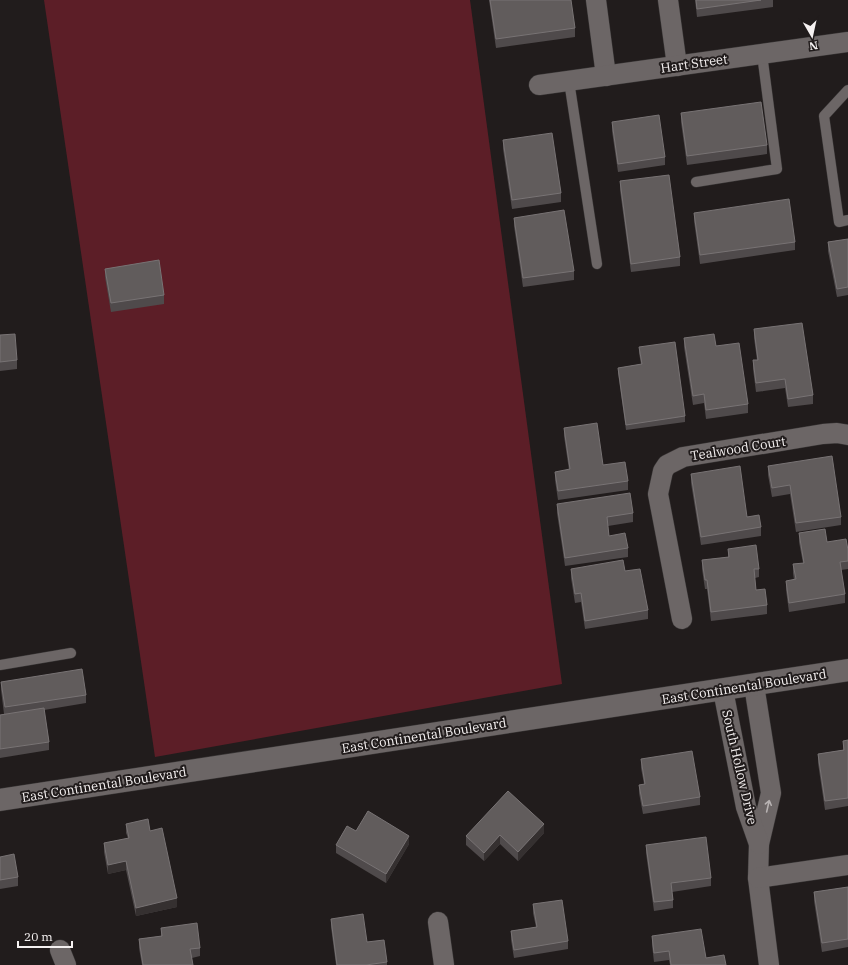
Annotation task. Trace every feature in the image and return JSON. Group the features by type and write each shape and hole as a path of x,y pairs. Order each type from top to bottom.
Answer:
{"main road":[{"name":"East Continental Boulevard","path":"0,800 848,670"}],"street":[{"path":"596,0 606,76"},
{"path":"668,0 677,66"},
{"name":"Hart Street","path":"539,85 848,42"},
{"name":"Tealwood Court","path":"682,619 658,494 663,471 667,465 683,457 807,436 838,433 848,435"},
{"name":"South Hollow Drive","path":"754,685 771,794 759,844 758,878 769,965"},
{"name":"South Hollow Drive","path":"723,690 746,807 759,844"},
{"path":"758,878 848,865"},
{"path":"438,922 444,965"}],"lane":[{"path":"696,182 777,169 762,54"},
{"path":"569,81 597,264"},
{"path":"848,90 824,116 840,222 848,220"},
{"path":"0,665 71,653"}],"shaded area":[{"path":"44,0 470,0 562,684 155,757"}],"building":[{"path":"490,0 571,0 575,28 496,39"},
{"path":"696,0 761,0 697,9"},
{"path":"761,102 767,145 687,156 681,113"},
{"path":"659,115 665,157 618,164 612,122"},
{"path":"552,133 561,193 512,200 503,140"},
{"path":"669,175 680,257 631,264 620,181"},
{"path":"789,199 795,242 700,255 694,213"},
{"path":"564,210 574,271 523,278 514,218"},
{"path":"848,239 848,287 837,289 828,242"},
{"path":"159,260 164,295 111,303 105,269"},
{"path":"802,323 813,395 788,399 785,379 756,383 753,360 758,360 754,329"},
{"path":"15,334 17,360 0,362 0,335"},
{"path":"714,334 716,346 739,343 748,404 706,410 704,394 693,396 684,338"},
{"path":"675,342 685,416 626,425 618,368 642,364 639,347"},
{"path":"597,423 603,465 625,462 628,481 558,491 555,472 570,469 564,428"},
{"path":"832,456 841,517 796,523 790,485 772,488 768,466"},
{"path":"740,466 747,517 759,515 761,527 701,537 691,474"},
{"path":"630,493 633,513 607,517 609,536 625,533 628,548 565,558 557,504"},
{"path":"825,529 827,542 846,539 848,561 840,562 845,594 789,603 786,581 796,579 793,564 804,563 799,533"},
{"path":"756,545 759,569 754,569 756,590 765,589 767,605 711,612 707,580 705,580 702,560 729,557 728,549"},
{"path":"623,560 625,571 640,569 648,610 585,621 581,593 575,594 571,569"},
{"path":"82,669 86,695 5,707 1,682"},
{"path":"44,708 49,742 0,749 0,715"},
{"path":"848,740 848,798 825,801 818,754 844,750 843,741"},
{"path":"692,751 700,797 643,806 639,785 645,784 641,759"},
{"path":"508,791 544,824 518,852 500,835 484,853 466,836"},
{"path":"368,811 409,836 386,874 336,845 347,826 356,831"},
{"path":"148,819 150,831 162,828 177,898 136,908 126,861 108,865 104,843 129,838 126,824"},
{"path":"706,837 711,878 671,883 673,900 654,902 646,845"},
{"path":"14,854 18,877 0,880 0,857"},
{"path":"848,887 848,939 822,943 814,892"},
{"path":"562,900 568,941 514,950 511,931 537,927 533,904"},
{"path":"363,914 367,942 384,940 387,962 366,965 337,965 331,919"},
{"path":"197,923 200,948 190,949 193,965 143,965 139,939 162,936 161,928"},
{"path":"701,929 706,958 724,955 726,965 671,965 669,951 654,953 652,936"}]}
